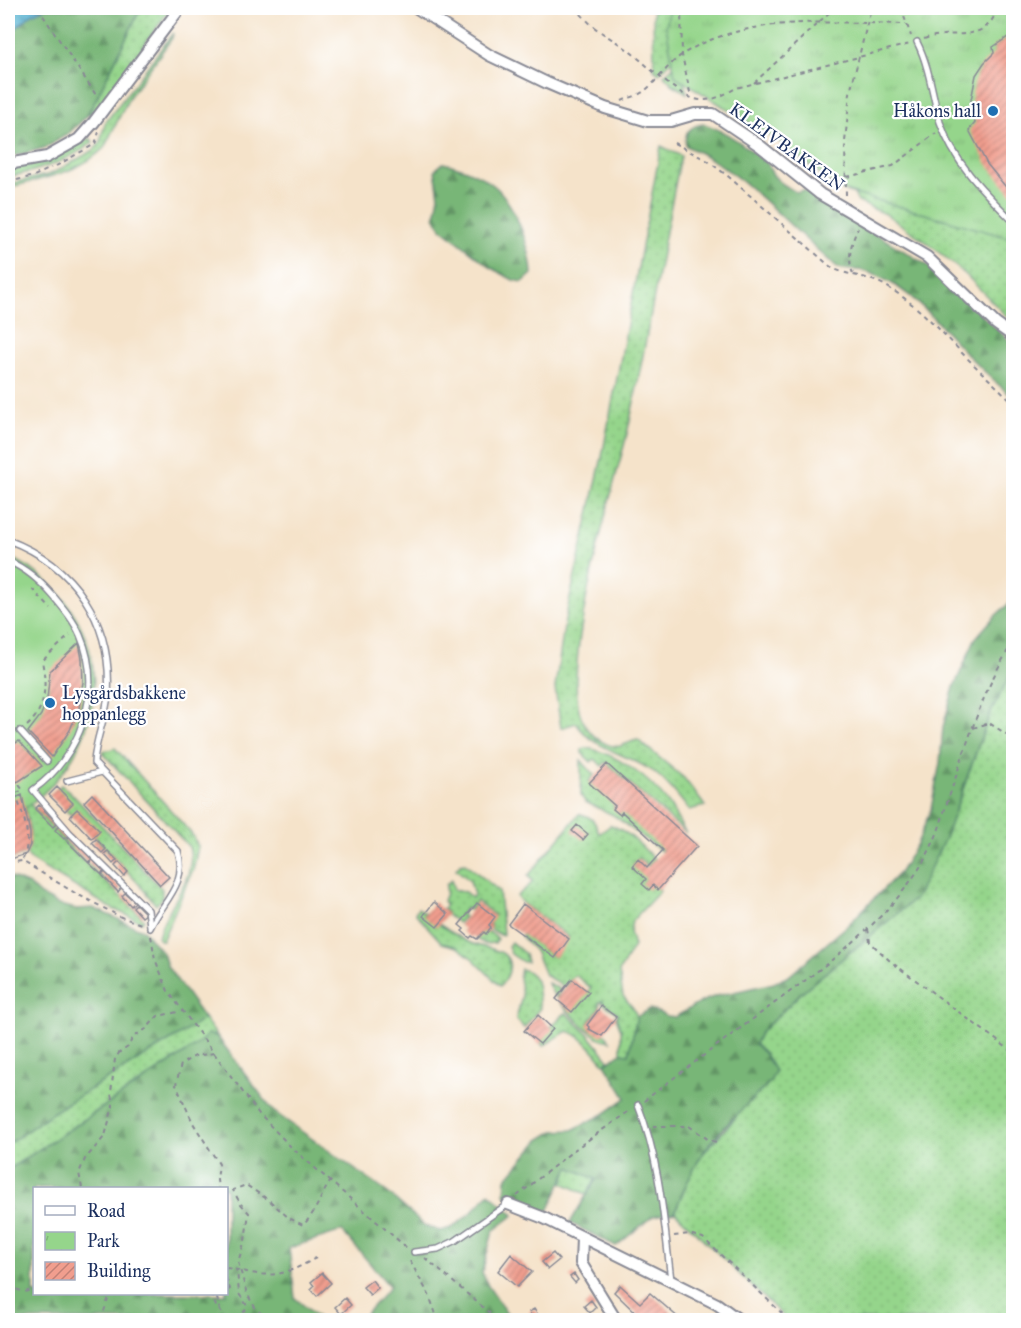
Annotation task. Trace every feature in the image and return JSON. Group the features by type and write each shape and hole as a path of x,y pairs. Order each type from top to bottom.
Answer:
{"street":[{"path":"8,164 47,157 79,139 180,8"},
{"name":"KLEIVBAKKEN","path":"417,8 489,55 605,108 648,122 671,121 695,114 712,114 759,145 820,195 927,257 996,324 1014,337"},
{"path":"508,1204 544,1218 717,1304 739,1320"},
{"path":"582,1238 581,1263 616,1320"}],"lane":[{"path":"917,42 926,59 943,128 952,150 980,187 1014,222"},
{"path":"8,540 40,555 61,571 88,604 100,629 107,654 108,689 95,747 94,763 178,851 182,864 177,884 150,928"},
{"path":"8,561 30,574 60,604 80,636 90,667 90,690 80,732 53,772 33,790 69,832 148,910 150,928"},
{"path":"20,731 47,761"},
{"path":"67,781 102,772"},
{"path":"638,1105 647,1127 672,1282"},
{"path":"414,1252 438,1249 455,1241 508,1204"}],"path":[{"path":"38,8 105,108"},
{"path":"573,8 660,76 692,98 702,100 716,98 736,88 917,42 934,35 965,34 982,30 995,16 997,8"},
{"path":"681,8 682,54 692,98"},
{"path":"752,85 834,8"},
{"path":"846,210 845,142 850,93 871,8"},
{"path":"901,8 910,36 917,42"},
{"path":"605,108 642,92 682,54 705,43 748,28 819,22 906,24"},
{"path":"818,179 834,180 893,166 943,128"},
{"path":"674,142 708,161 729,177 832,268 843,274 882,283 921,310 1014,403"},
{"path":"854,275 850,259 851,248 862,220"},
{"path":"30,586 51,609"},
{"path":"20,731 30,724 42,703 46,680 42,661 73,632"},
{"path":"508,1204 574,1150 820,969 884,912 914,876 933,843 983,699 998,664 1014,641"},
{"path":"973,728 989,723 1014,739"},
{"path":"8,771 23,790"},
{"path":"8,796 23,790 33,790"},
{"path":"15,794 26,821 27,843 22,861"},
{"path":"8,863 22,861 75,893 121,917 150,928 155,959 168,991 259,1114 292,1148 403,1245 424,1258 498,1320"},
{"path":"867,928 870,942 890,961 1014,1053"},
{"path":"82,1187 79,1173 85,1159 105,1136 111,1115 115,1059 128,1047 133,1037 146,1029 158,1016 183,1011"},
{"path":"214,1053 195,1056 182,1064 176,1086 193,1123 219,1164 218,1187"},
{"path":"647,1127 690,1126 709,1140 717,1142"},
{"path":"269,1320 256,1309 247,1294 238,1262 245,1240 249,1213 233,1190 246,1185 303,1225 312,1217 330,1181"},
{"path":"666,1241 683,1234 703,1238 789,1320"},
{"path":"407,1254 429,1295 438,1320"},
{"path":"228,1268 250,1273 280,1274 296,1269 316,1258"},
{"path":"212,1295 220,1311 228,1320 233,1316 237,1317 247,1309 237,1286 237,1269"},
{"path":"8,1287 26,1292 33,1289"},
{"path":"101,1320 109,1295"},
{"path":"219,1295 217,1298 220,1311"}],"green space":[{"path":"44,8 145,8 138,14 88,115 69,133 47,147 8,156 8,35 32,14"},
{"path":"145,8 171,8 96,111 88,115 138,14"},
{"path":"653,8 680,8 677,56 659,73 654,69"},
{"path":"670,8 1013,8 1013,239 841,190 778,141 675,76 666,26"},
{"path":"173,33 172,38 130,96 104,148 83,164 71,169 8,188 8,184 51,174 94,150 100,143 105,123"},
{"path":"678,62 687,93 672,84 664,75"},
{"path":"704,124 722,131 746,146 768,164 775,178 787,187 796,192 804,190 927,265 1013,344 1013,398 922,306 903,291 867,272 837,267 747,185 707,157 686,146 685,141 689,130"},
{"path":"90,138 93,142 63,160 41,169 8,177 8,170 45,162"},
{"path":"661,146 681,156 632,413 590,581 577,662 577,695 582,719 588,730 598,739 615,746 638,740 684,778 705,806 689,810 654,772 592,740 576,723 561,728 555,688 565,620 602,457"},
{"path":"443,163 479,176 492,184 505,197 521,229 529,253 532,274 523,282 513,280 490,267 441,228 435,217 439,196 435,170"},
{"path":"853,192 998,227 1013,242 1013,323 966,275 929,244 887,215 858,202"},
{"name":"Lysgårdsbakkene hoppanlegg","path":"8,556 44,579 70,608 86,640 93,676 91,712 78,747 57,779 25,808 30,833 26,854 8,860"},
{"path":"1013,600 1013,670 989,716 946,836 916,898 803,991 760,1033 755,1044 765,1054 775,1071 770,1082 707,1147 683,1191 675,1212 653,1216 616,1246 570,1223 596,1179 569,1167 548,1211 525,1206 505,1194 506,1179 539,1140 554,1131 572,1130 602,1115 626,1098 605,1064 621,1053 629,1054 637,1016 650,1009 675,1017 716,996 774,983 789,976 847,926 900,872 917,844 931,809 940,763 943,727 954,687 975,639"},
{"path":"1013,670 1013,1320 787,1320 675,1212 684,1187 701,1156 736,1117 765,1054 755,1044 760,1033 803,991 916,898 960,798 989,716"},
{"path":"115,748 191,833 198,846 194,867 162,941 158,939 161,928 189,871 191,859 189,847 102,752"},
{"path":"585,748 596,750 620,761 643,777 669,804 686,833 606,762 602,766 595,759 591,762 582,753"},
{"path":"581,760 594,775 589,781 616,804 613,807 620,813 623,810 664,847 661,851 613,815 585,802 581,795"},
{"path":"61,785 162,889 162,899 156,905 85,826 65,810 54,792"},
{"path":"30,804 71,848 144,919 142,922 111,908 32,861 26,854 30,845 25,808"},
{"path":"579,814 593,820 599,834 611,825 623,831 654,859 648,866 639,858 633,865 647,878 643,883 654,883 660,891 632,921 630,932 634,946 619,972 623,996 637,1016 629,1054 621,1053 621,1030 616,1017 618,1014 603,1001 599,1002 600,1007 588,1023 604,1033 610,1041 590,1032 561,1004 548,983 561,990 557,995 573,1009 591,988 575,975 564,987 545,975 535,951 521,936 523,934 554,957 569,937 522,903 517,896 533,882 528,876"},
{"path":"465,863 499,891 502,936 489,928 491,926 488,923 494,915 477,901 470,910 466,908 461,914 464,917 458,923 443,909 446,905 443,901 446,885 451,880 454,890 465,892 472,898 474,895 470,881 456,869 460,864"},
{"path":"8,876 29,885 40,895 59,905 77,909 93,908 143,930 163,953 167,966 204,1018 58,1109 8,1144"},
{"path":"418,908 425,913 424,915 462,939 506,956 510,966 509,971 500,986 473,959 457,947 442,943 415,913"},
{"path":"483,930 487,930 498,939 495,943 485,944 476,939"},
{"path":"511,942 525,954 527,962 511,954 508,946"},
{"path":"521,969 527,971 535,979 540,1008 524,1028 516,1019 522,996 519,977"},
{"path":"566,1013 589,1035 609,1060 605,1064 583,1040 567,1031 543,1046 540,1041 555,1022"},
{"path":"204,1018 217,1036 208,1035 194,1047 8,1170 8,1144 58,1109"},
{"path":"208,1034 217,1036 273,1111 388,1193 425,1226 440,1231 452,1228 472,1212 489,1193 514,1215 493,1231 482,1272 488,1286 511,1320 360,1320 390,1287 342,1231 289,1248 295,1298 321,1320 8,1320 8,1170 194,1047"},
{"path":"569,1167 596,1179 586,1194 563,1183"}],"water":[{"path":"8,8 44,8 32,14 8,35"}],"building":[{"name":"Håkons hall","path":"1014,33 1014,197 987,164 969,130 975,123 971,100 976,75 994,53 993,47"},
{"path":"79,643 83,682 79,708 70,730 52,757 28,732 41,715 47,699 50,671"},
{"path":"14,739 16,743 19,741 42,766 19,781 8,785 8,744"},
{"path":"607,764 697,846 658,890 653,885 649,890 642,884 646,879 632,866 638,859 647,868 663,850 622,812 620,815 613,809 615,806 589,783"},
{"path":"57,787 73,803 65,811 49,795"},
{"path":"92,794 169,877 160,885 84,802"},
{"path":"22,795 30,833 30,845 26,854 8,860 8,801"},
{"path":"39,805 57,823 53,827 35,809"},
{"path":"77,809 100,831 92,839 70,816"},
{"path":"577,825 588,834 583,840 572,831"},
{"path":"59,826 68,835 64,839 55,830"},
{"path":"70,836 92,859 88,862 66,840"},
{"path":"96,839 106,849 102,853 92,843"},
{"path":"108,851 117,860 113,864 104,854"},
{"path":"93,860 104,871 101,874 89,863"},
{"path":"119,862 128,872 124,876 115,866"},
{"path":"105,872 121,888 118,892 102,875"},
{"path":"125,893 135,902 131,906 122,896"},
{"path":"434,902 448,914 437,927 423,916"},
{"path":"477,903 495,917 486,934 484,932 477,939 472,936 470,938 459,925"},
{"path":"136,904 146,914 142,917 133,907"},
{"path":"523,904 569,939 555,958 508,924"},
{"path":"572,979 589,992 572,1012 556,999"},
{"path":"601,1006 616,1017 602,1036 589,1029 587,1025"},
{"path":"538,1015 553,1029 540,1044 524,1031"},
{"path":"553,1253 559,1260 548,1269 542,1262"},
{"path":"511,1254 532,1272 517,1287 498,1271"},
{"path":"322,1273 331,1283 317,1296 311,1289 314,1286 311,1282"},
{"path":"574,1274 578,1280 575,1283 570,1277"},
{"path":"372,1280 378,1288 370,1295 363,1287"},
{"path":"620,1285 640,1303 650,1293 681,1320 643,1320 614,1292"},
{"path":"345,1298 351,1305 341,1314 335,1307"},
{"path":"591,1300 596,1307 590,1313 584,1306"},
{"path":"534,1309 541,1319 534,1320 529,1312"}],"place":[{"name":"Håkons hall","path":"993,111"},
{"name":"Lysgårdsbakkene hoppanlegg","path":"50,703"}]}
